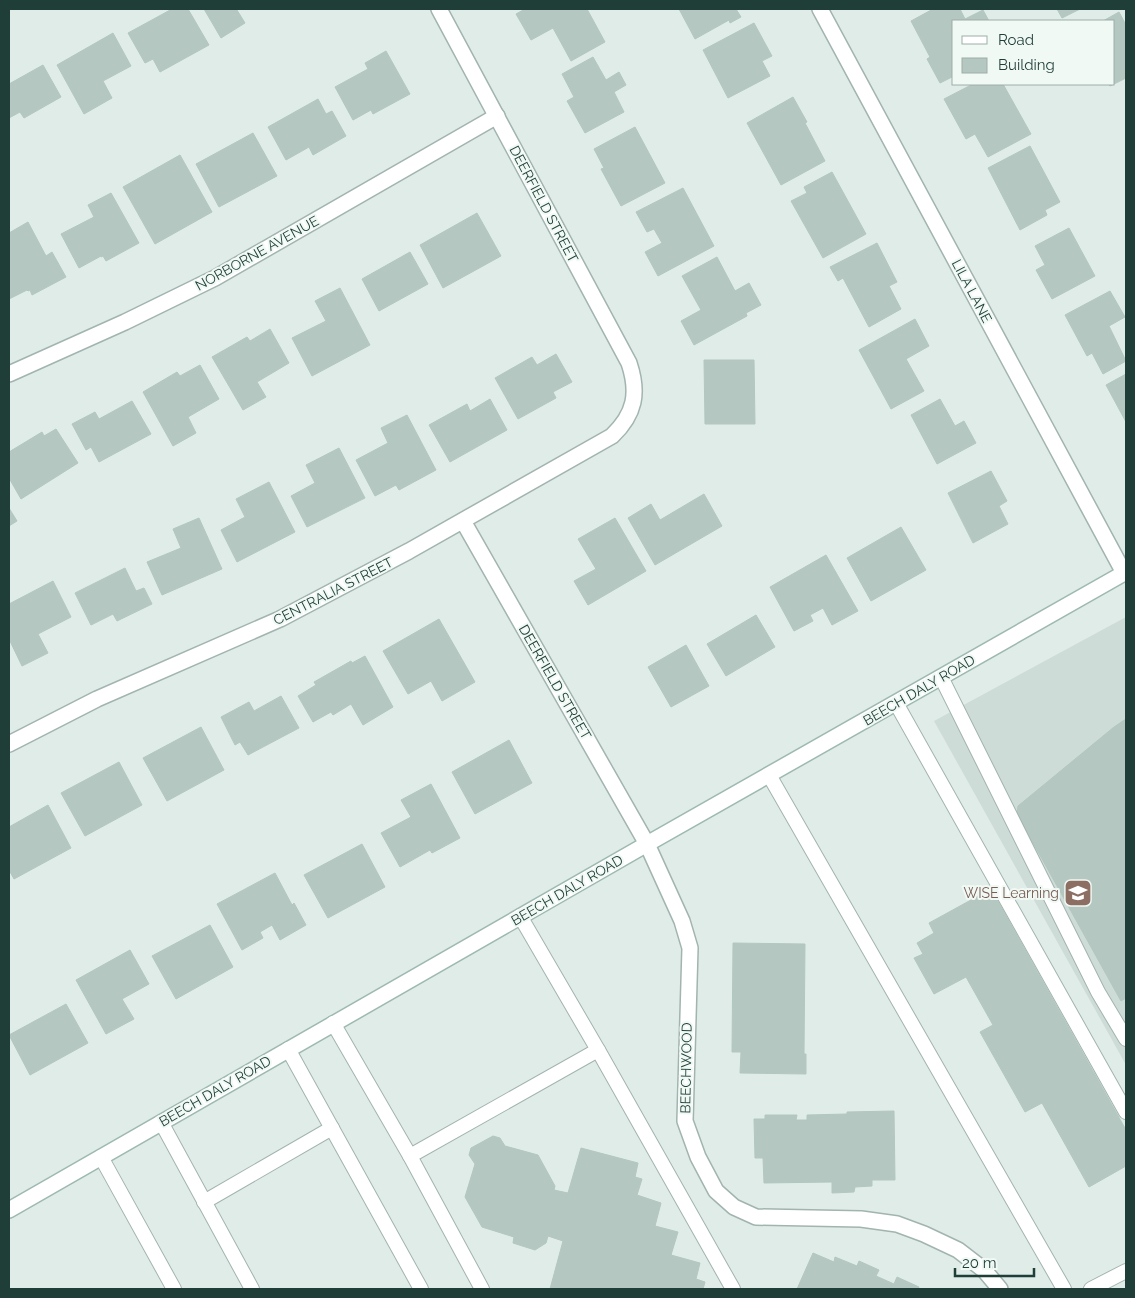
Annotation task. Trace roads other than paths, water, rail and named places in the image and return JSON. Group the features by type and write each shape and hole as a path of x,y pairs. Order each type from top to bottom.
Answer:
{"street":[{"name":"DEERFIELD STREET","path":"439,9 629,363 634,379 635,396 633,404"},
{"name":"LILA LANE","path":"820,9 1125,573"},
{"name":"NORBORNE AVENUE","path":"9,374 125,322 215,278 497,116"},
{"name":"CENTRALIA STREET","path":"9,744 97,699 280,619 409,552 612,436 621,427 633,404"},
{"name":"DEERFIELD STREET","path":"463,521 647,844"},
{"name":"BEECH DALY ROAD","path":"9,1210 520,916 1125,573"},
{"name":"BEECHWOOD","path":"647,844 682,921 690,948 685,1121 698,1158 716,1191 734,1207 756,1217 861,1219 897,1224 958,1250 984,1270 1000,1289"}],"lane":[{"path":"941,677 1098,992 1126,1039"},
{"path":"896,702 1126,1112"},
{"path":"769,775 1064,1289"},
{"path":"520,916 733,1289"},
{"path":"333,1023 410,1156 482,1289"},
{"path":"288,1050 421,1289"},
{"path":"410,1156 598,1050"},
{"path":"161,1122 252,1289"},
{"path":"204,1202 332,1128"},
{"path":"101,1157 174,1289"},
{"path":"1091,1289 1126,1271"}],"place":[{"name":"WISE Learning","path":"1078,893"}]}
